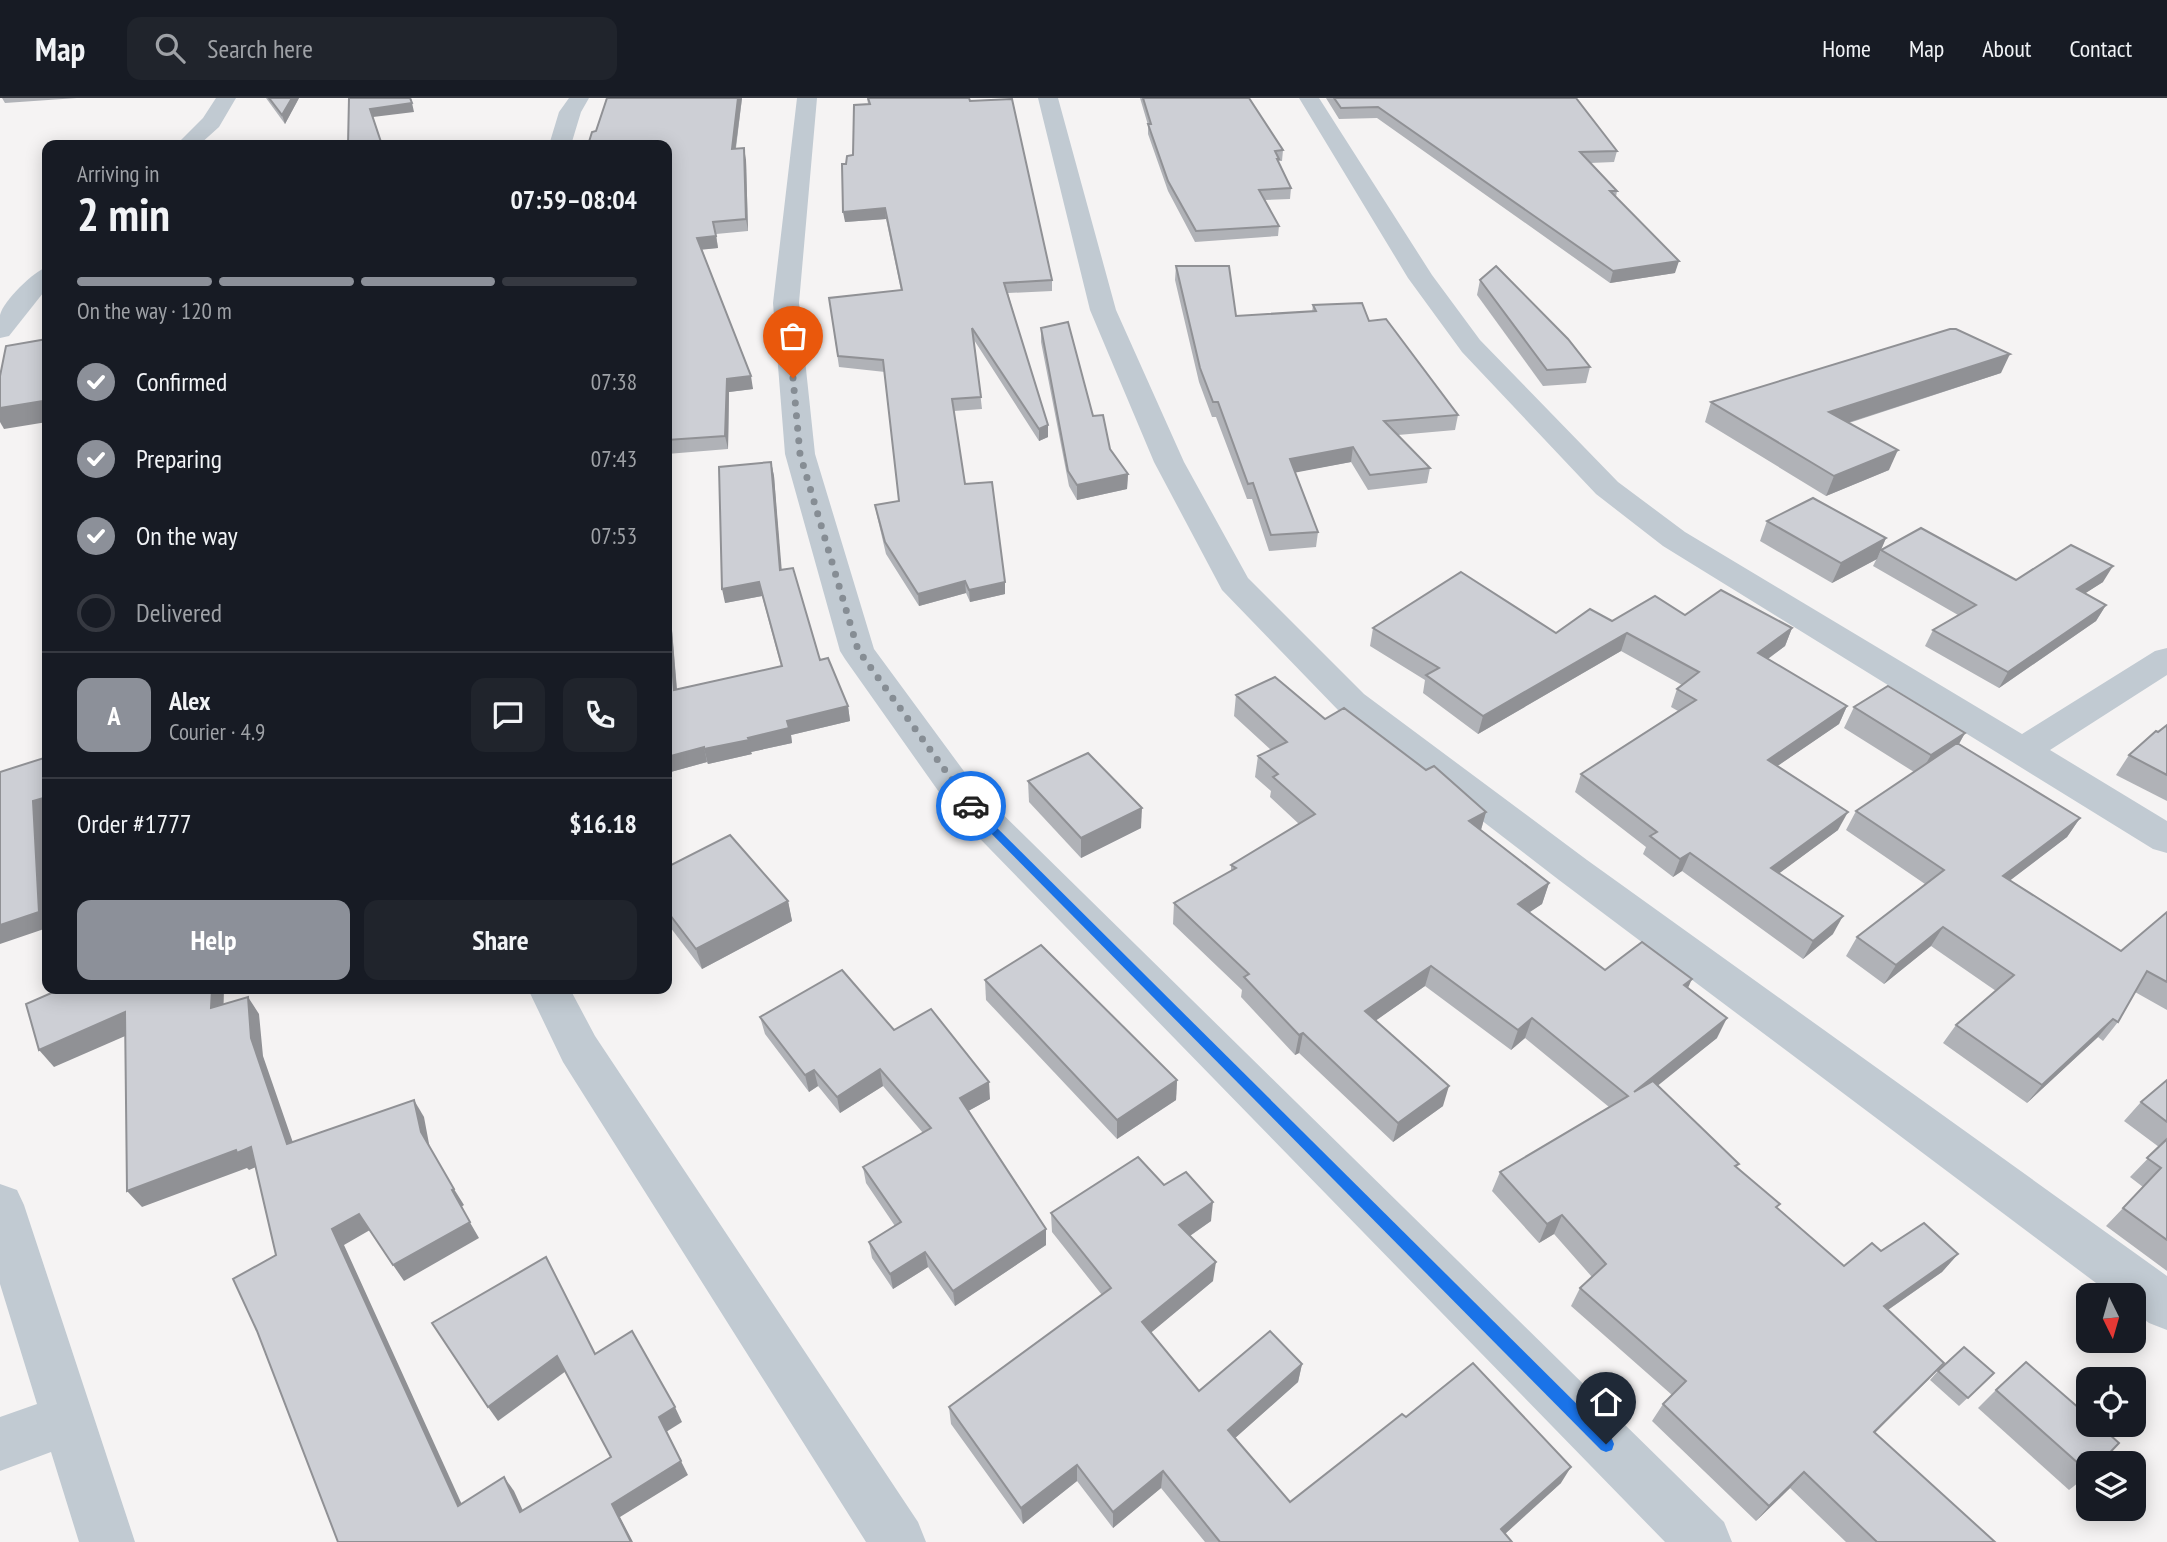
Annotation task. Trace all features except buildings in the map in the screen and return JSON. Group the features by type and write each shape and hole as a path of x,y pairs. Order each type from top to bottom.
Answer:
{"street":[{"path":"192,140 211,122 226,98"},
{"path":"562,140 570,112 579,98"},
{"path":"807,98 786,303 800,454 858,650 964,799 1704,1542"},
{"path":"1048,98 1103,310 1169,462 1234,583 1351,702 1573,870 2167,1306"},
{"path":"1308,98 1421,278 1471,346 1606,488 1674,539 2167,839"},
{"path":"0,330 42,280"},
{"path":"2022,751 2167,659"},
{"path":"552,994 579,1049 898,1542"},
{"path":"0,1205 107,1542"},
{"path":"0,1444 68,1419"}],"way so far":[{"path":"793,378 800,454 858,650 971,806"}],"route":[{"path":"971,806 1606,1444"}]}
